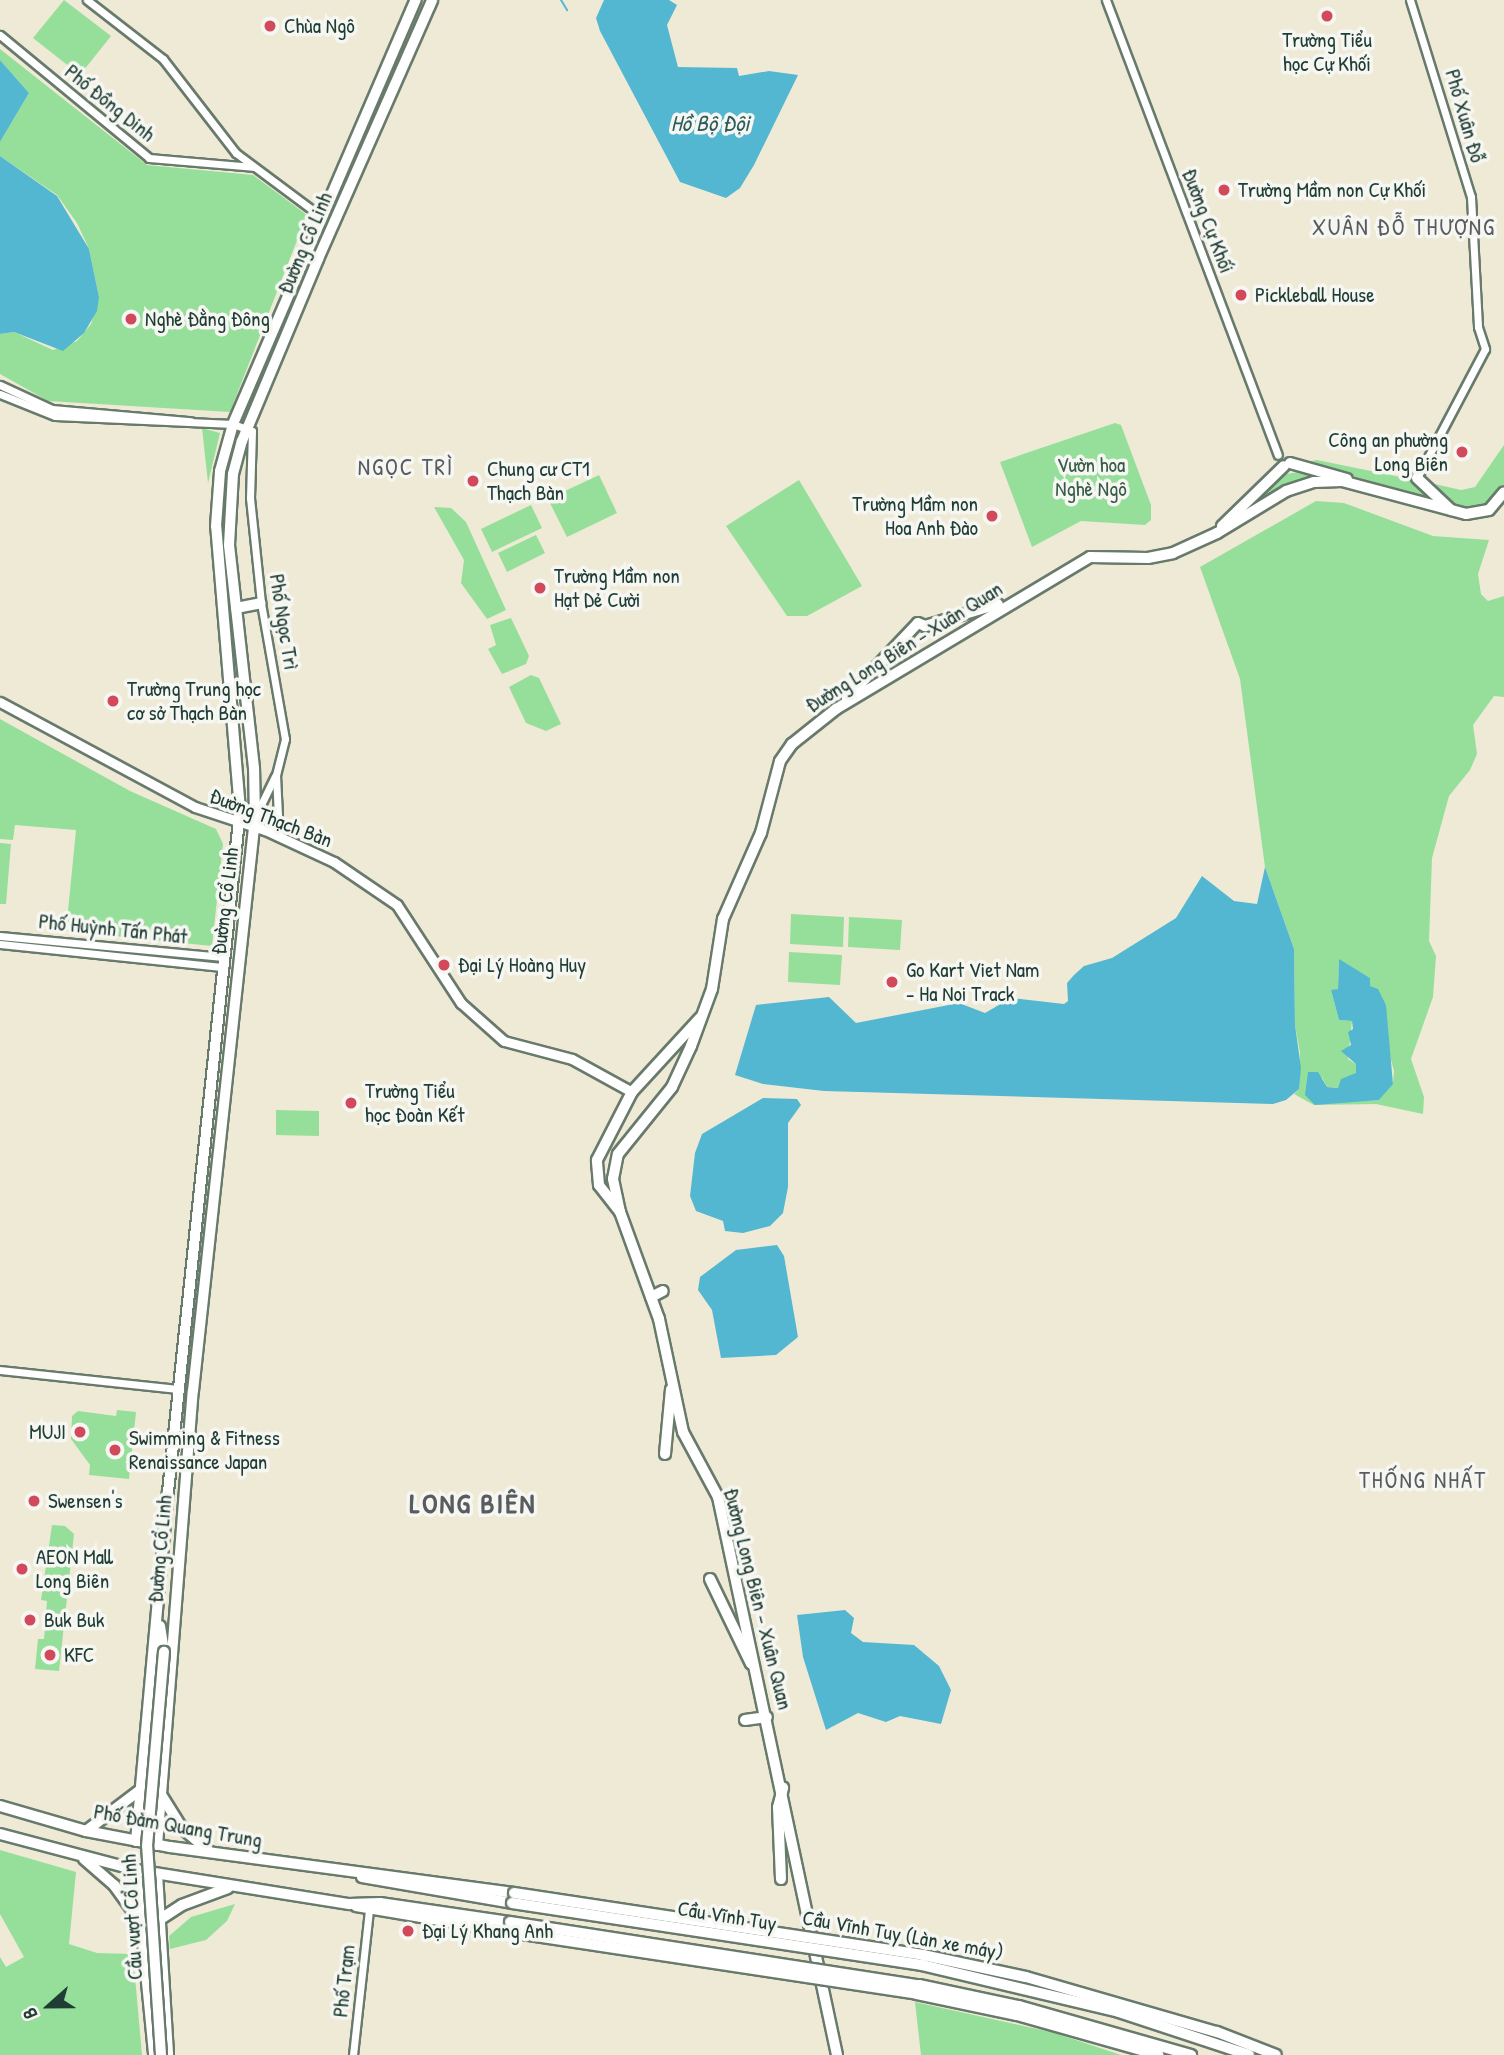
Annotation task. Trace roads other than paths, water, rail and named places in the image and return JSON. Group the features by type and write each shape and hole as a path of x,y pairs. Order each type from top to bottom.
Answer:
{"main road":[{"path":"415,1 430,4"},
{"name":"Đường Cổ Linh","path":"136,1841 179,1389 238,822 240,766 216,526 220,471 233,424 415,1"},
{"name":"Đường Cổ Linh","path":"157,1845 174,1613 234,982 255,822 254,768 228,524 233,474 248,429 430,4"},
{"path":"1217,533 1287,464 1366,488"},
{"path":"1416,478 1454,512"},
{"name":"Đường Long Biên – Xuân Quan","path":"837,2055 783,1788 718,1497 683,1432 651,1297 620,1212 613,1179 616,1159 681,1072 703,1015 716,970 723,919 761,834 780,761 792,744 836,709 1012,600 1090,557 1148,558 1173,553 1217,533 1300,485 1342,481 1454,512 1489,510 1504,492"},
{"path":"836,709 918,622 925,626 1012,600"},
{"path":"236,608 261,603"},
{"name":"Đường Thạch Bàn","path":"0,702 172,796 238,822 255,822 279,837 334,862 397,905 461,1003 504,1041 594,1068 632,1092"},
{"path":"620,1212 604,1195 596,1167 632,1092 703,1015"},
{"path":"651,1297 663,1291"},
{"path":"665,1454 672,1382"},
{"path":"710,1580 759,1680"},
{"name":"Cầu vượt Cổ Linh","path":"158,1609 164,1652"},
{"name":"Cầu vượt Cổ Linh","path":"161,2055 147,1846 164,1652 174,1613"},
{"path":"745,1720 767,1717"},
{"path":"781,1879 778,1807 783,1788"},
{"path":"86,1831 140,1790 160,1793 181,1827 212,1854"},
{"name":"Phố Đàm Quang Trung","path":"0,1805 86,1831 136,1841 352,1873"},
{"path":"0,1834 136,1870 349,1904"},
{"path":"81,1857 114,1885 140,1922"},
{"path":"136,1870 154,2055"},
{"name":"Cầu Vĩnh Tuy","path":"352,1873 922,1965 1107,2008 1250,2055"},
{"path":"157,1874 168,2055"},
{"name":"Cầu Vĩnh Tuy","path":"433,1885 514,1893"},
{"path":"140,1922 159,1920 182,1905 232,1886"},
{"name":"Cầu Vĩnh Tuy (Làn xe máy)","path":"514,1893 923,1955 1026,1977 1217,2032 1276,2055"},
{"name":"Cầu Vĩnh Tuy","path":"349,1904 369,1911 429,1915 509,1932 917,1994 1017,2015 1158,2055"},
{"name":"Cầu Vĩnh Tuy","path":"349,1904 919,1985 1019,2006 1191,2055"}],"street":[{"path":"87,0 163,59 224,138 254,167 321,218"},
{"name":"Đường Cự Khối","path":"1106,0 1278,455"},
{"name":"Phố Xuân Đỗ","path":"1410,0 1471,197 1478,327 1485,349 1416,478"},
{"name":"Phố Đồng Dinh","path":"0,35 149,158 254,167"},
{"path":"0,386 5,394 52,409 172,416 190,421 233,424 248,429"},
{"name":"Phố Ngọc Trì","path":"248,429 254,437 250,498 261,603 285,739 275,775 279,837"},
{"path":"255,822 275,775"},
{"name":"Phố Huỳnh Tấn Phát","path":"0,936 14,941 222,962"},
{"name":"Phố Huỳnh Tấn Phát","path":"0,944 14,941"},
{"path":"0,1370 179,1389"},
{"name":"Phố Trạm","path":"353,2055 369,1911"}],"water":[{"name":"Hồ Bộ Đội","path":"604,0 669,0 677,5 667,25 678,67 737,68 739,76 769,71 798,75 754,165 740,188 726,198 680,182 600,31 596,18"},
{"path":"0,60 29,93 0,142"},
{"path":"0,156 57,196 89,249 99,297 97,311 84,333 63,351 14,332 0,334"},
{"path":"1265,867 1294,949 1295,1025 1301,1068 1299,1089 1286,1100 1273,1104 824,1091 763,1084 735,1075 756,1005 829,997 856,1023 959,1003 985,1013 1011,998 1064,1004 1068,1001 1067,983 1074,975 1084,966 1112,958 1176,918 1202,876 1234,901 1257,904"},
{"path":"1339,959 1370,978 1370,986 1378,989 1386,1005 1393,1084 1379,1100 1315,1105 1305,1095 1308,1072 1318,1072 1327,1087 1338,1088 1341,1079 1356,1073 1356,1064 1341,1051 1351,1045 1348,1032 1353,1029 1352,1021 1339,1020 1331,990 1338,989"},
{"path":"763,1098 797,1099 801,1105 788,1123 788,1187 783,1213 770,1226 743,1233 725,1231 723,1221 696,1211 690,1196 695,1153 702,1134"},
{"path":"777,1245 784,1256 798,1337 776,1355 721,1358 712,1310 698,1290 700,1277 736,1250"},
{"path":"845,1610 854,1618 851,1633 863,1642 914,1645 939,1666 951,1690 941,1724 900,1716 886,1722 858,1713 826,1730 803,1657 797,1615"}],"waterway":[{"path":"561,0 567,10"}],"place":[{"name":"Trường Tiểu học Cự Khối","path":"1327,16"},
{"name":"Chùa Ngô","path":"270,26"},
{"name":"Trường Mầm non Cự Khối","path":"1224,190"},
{"name":"Pickleball House","path":"1241,295"},
{"name":"Nghè Đằng Đông","path":"131,319"},
{"name":"Công an phường Long Biên","path":"1462,452"},
{"name":"Chung cư CT1 Thạch Bàn","path":"473,481"},
{"name":"Trường Mầm non Hoa Anh Đào","path":"992,516"},
{"name":"Trường Mầm non Hạt Dẻ Cười","path":"540,588"},
{"name":"Trường Trung học cơ sở Thạch Bàn","path":"113,701"},
{"name":"Đại Lý Hoàng Huy","path":"444,965"},
{"name":"Go Kart Viet Nam - Ha Noi Track","path":"892,982"},
{"name":"Trường Tiểu học Đoàn Kết","path":"351,1103"},
{"name":"MUJI","path":"80,1432"},
{"name":"Swimming & Fitness Renaissance Japan","path":"115,1450"},
{"name":"Swensen's","path":"34,1501"},
{"name":"AEON Mall Long Biên","path":"22,1569"},
{"name":"Buk Buk","path":"30,1620"},
{"name":"KFC","path":"50,1655"},
{"name":"Đại Lý Khang Anh","path":"408,1931"}],"district":[{"name":"XUÂN ĐỖ THƯỢNG","path":"1404,227"},
{"name":"NGỌC TRÌ","path":"406,467"},
{"name":"THỐNG NHẤT","path":"1423,1480"},
{"name":"LONG BIÊN","path":"473,1503"}],"park label":[{"name":"Vườn hoa Nghè Ngô","path":"1091,477"}]}
